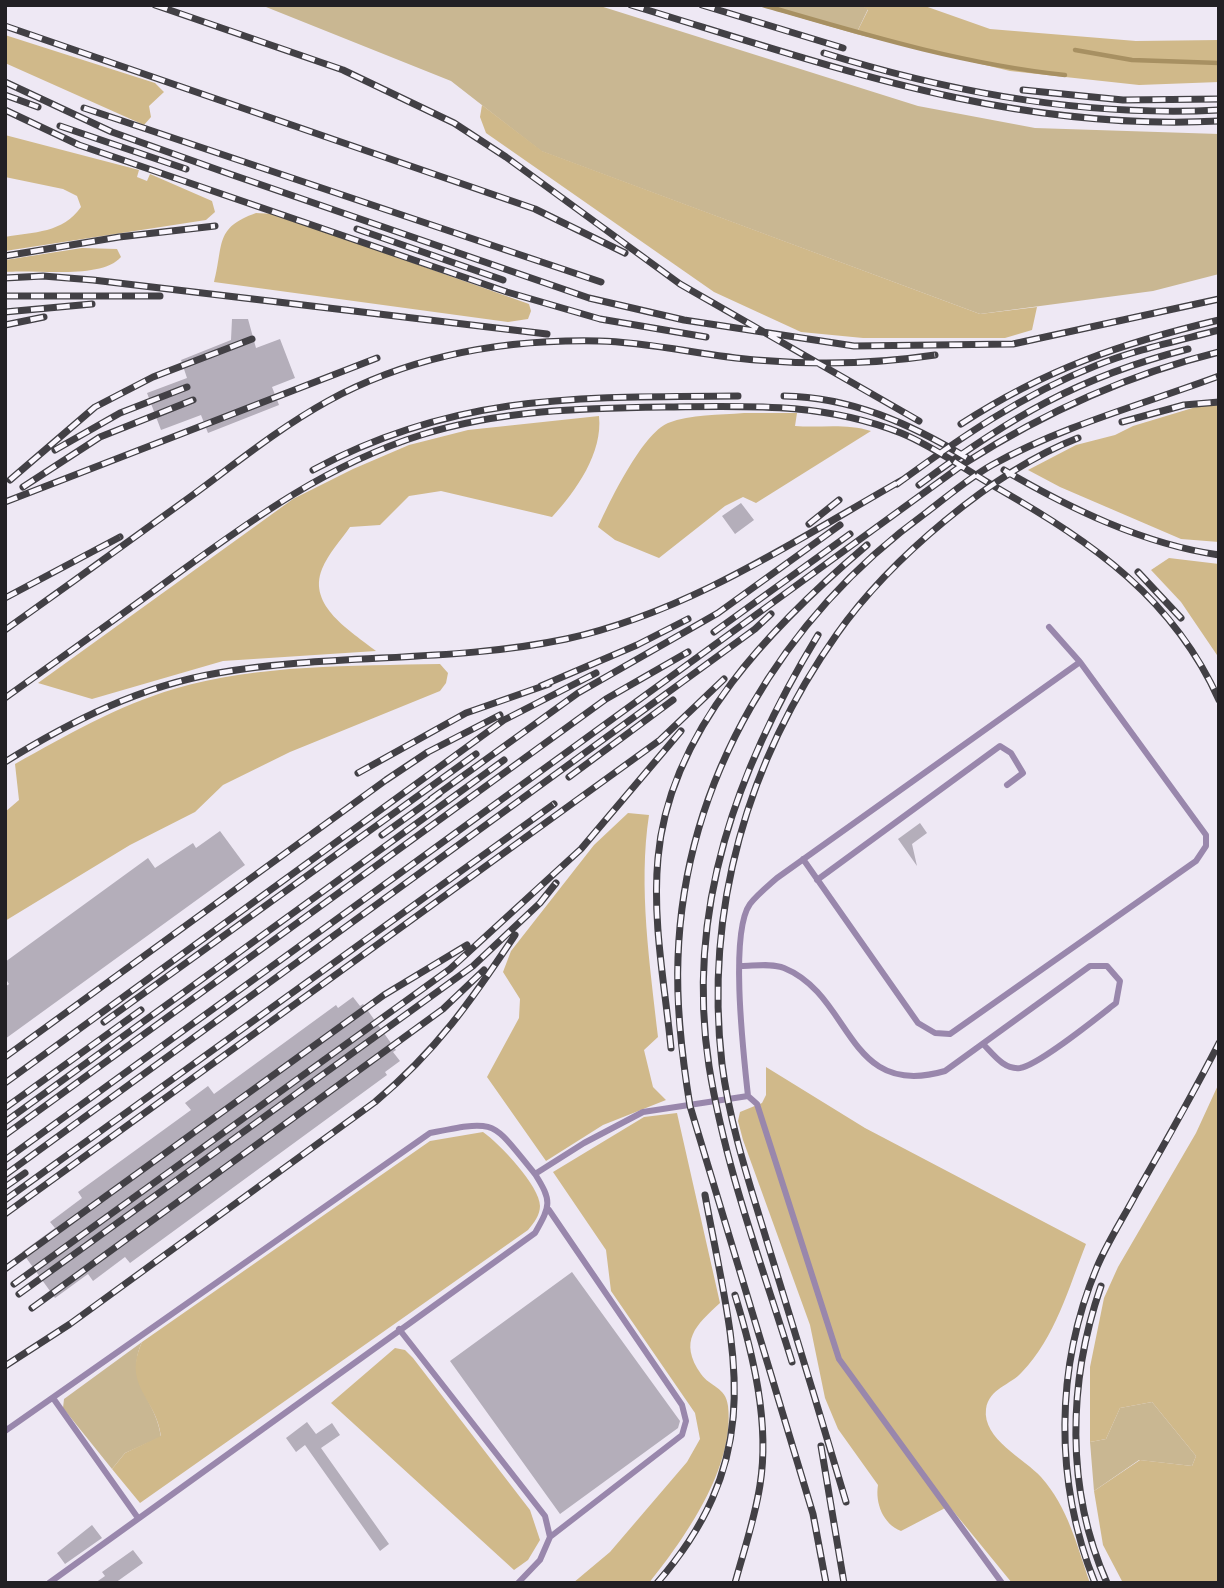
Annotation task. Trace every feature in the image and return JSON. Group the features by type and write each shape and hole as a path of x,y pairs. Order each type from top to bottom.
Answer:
{"lane":[{"path":"803,859 918,1023 935,1033 950,1034 1196,862 1206,846 1206,835 1080,662 1049,626"},
{"path":"1002,1583 839,1359 757,1104 748,1096 739,1014 741,929 748,906 777,878 1080,662"},
{"path":"817,880 1000,746 1011,754 1023,773 1007,785"},
{"path":"741,965 784,968 802,980 874,1066 891,1074 926,1077 945,1072 1090,966 1107,966 1120,981 1116,1003 1040,1058 1020,1068 1003,1064 984,1045"},
{"path":"535,1174 584,1143 643,1112 748,1096"},
{"path":"5,1431 430,1133 476,1124 498,1128 535,1174 548,1195 548,1210 535,1233 49,1583"},
{"path":"518,1583 540,1560 550,1538 682,1434 686,1421 682,1405 548,1210"},
{"path":"399,1329 545,1516 550,1538"},
{"path":"52,1398 138,1518"}],"shaded area":[{"path":"261,5 597,5 918,106 1035,128 1219,134 1219,274 1153,291 980,314 541,151 451,81"},
{"path":"757,5 861,5 868,9 856,34"},
{"path":"861,5 922,5 990,29 1136,41 1219,40 1219,82 1139,85 1010,71 856,34 868,10"},
{"path":"5,35 155,83 164,92 149,106 151,117 144,125 5,63"},
{"path":"482,105 542,151 980,314 1037,307 1032,330 1005,338 863,338 801,332 714,292 486,133 480,117"},
{"path":"5,135 139,170 137,177 147,181 150,174 212,201 215,212 206,220 5,251 5,237 57,227 74,216 81,207 77,196 63,189 5,177"},
{"path":"256,213 275,214 529,304 531,311 528,319 508,322 214,282 227,231"},
{"path":"82,248 117,249 121,257 99,269 84,271 5,272 5,260"},
{"path":"1219,400 1219,542 1181,539 1060,487 1028,470 1076,445 1115,435 1133,426"},
{"path":"744,413 797,413 795,426 843,426 871,431 756,503 743,497 725,506 659,558 615,540 598,527 628,469 658,430 668,423 686,418"},
{"path":"599,416 597,444 586,471 552,517 441,491 409,496 380,525 350,527 322,569 319,582 321,595 334,616 376,651 223,661 92,699 38,683 293,499 353,469 409,445 468,430"},
{"path":"1169,558 1219,564 1219,658 1181,602 1151,570"},
{"path":"440,664 448,673 446,683 440,691 290,752 223,785 195,812 130,845 5,921 5,812 19,800 15,764 132,704 207,681 306,668"},
{"path":"628,813 649,815 645,898 658,1037 644,1050 653,1087 666,1100 603,1125 546,1161 487,1077 519,1018 520,999 503,972 511,951 594,845"},
{"path":"766,1067 865,1128 1086,1244 1044,1344 1022,1372 991,1396 986,1409 987,1420 997,1439 1041,1477 1058,1501 1071,1527 1090,1583 1012,1583 949,1506 901,1531 885,1518 879,1506 878,1485 838,1429 825,1398 810,1325 743,1140 738,1121 740,1112 762,1103 766,1095"},
{"path":"1219,1083 1219,1583 1123,1583 1103,1545 1094,1491 1140,1460 1192,1466 1196,1456 1152,1402 1120,1408 1106,1439 1090,1442 1090,1367 1104,1298 1118,1267 1196,1133"},
{"path":"677,1113 720,1303 697,1326 691,1352 701,1374 721,1391 727,1400 728,1429 724,1453 716,1477 692,1523 649,1583 573,1583 610,1552 687,1462 700,1439 695,1413 611,1291 606,1250 553,1172 644,1117"},
{"path":"483,1132 518,1166 538,1198 539,1213 528,1230 140,1503 112,1469 125,1453 161,1436 153,1411 138,1381 137,1357 142,1342 430,1141"},
{"path":"142,1342 137,1356 139,1379 154,1412 161,1437 125,1453 112,1469 63,1408 64,1399"},
{"path":"395,1348 405,1350 413,1358 530,1510 540,1540 528,1560 514,1570 331,1403"},
{"path":"1152,1402 1196,1456 1192,1466 1139,1460 1094,1491 1090,1442 1106,1439 1120,1408"}],"building":[{"path":"232,319 248,319 256,348 280,339 295,378 272,387 279,405 208,433 201,415 161,430 147,393 187,378 181,360 231,340"},
{"path":"741,503 754,520 735,534 722,516"},
{"path":"920,823 927,833 912,844 917,866 898,839"},
{"path":"220,831 245,865 5,1039 5,987 9,984 5,978 5,962 148,858 155,868 193,843 196,848"},
{"path":"353,997 360,1006 363,1004 396,1050 393,1052 400,1061 385,1072 387,1075 130,1263 125,1257 93,1281 88,1274 55,1298 22,1252 55,1228 50,1222 82,1198 78,1192 191,1110 185,1103 208,1086 214,1094 336,1005 338,1008"},
{"path":"572,1272 680,1421 678,1428 560,1514 450,1361"},
{"path":"307,1422 316,1434 332,1423 340,1435 321,1448 389,1544 380,1551 305,1445 296,1452 286,1438"},
{"path":"92,1525 102,1538 65,1564 57,1553"},
{"path":"133,1550 143,1563 115,1583 95,1583 105,1576 102,1572"}],"waterway":[{"path":"763,5 950,56 1065,75"},
{"path":"1075,50 1132,60 1219,63"}],"railway":[{"path":"155,5 343,70 454,123 506,157 680,284 919,421"},
{"path":"631,5 848,71 993,105 1066,116 1142,122 1219,121"},
{"path":"702,5 843,48"},
{"path":"5,26 535,209 625,253"},
{"path":"824,53 921,80 1019,99 1118,110 1219,110"},
{"path":"5,82 112,132 224,172 589,298 684,320 854,346 1013,344 1219,299"},
{"path":"1023,90 1123,100 1219,99"},
{"path":"5,95 38,107"},
{"path":"84,108 601,282"},
{"path":"5,110 79,145 507,292 600,319 706,337"},
{"path":"60,126 186,169"},
{"path":"5,256 119,237 215,226"},
{"path":"357,229 503,280"},
{"path":"5,278 43,276 93,280 547,334"},
{"path":"5,296 160,296"},
{"path":"5,312 92,304"},
{"path":"5,325 44,317"},
{"path":"961,424 1024,388 1086,360 1150,338 1219,320"},
{"path":"897,484 944,450 1042,390 1125,355 1219,330"},
{"path":"10,480 95,407 153,377 252,339"},
{"path":"5,630 292,423 360,385 426,361 494,347 564,341 619,342 736,358 801,363 868,362 935,355"},
{"path":"919,485 984,439 1046,402 1112,373 1188,349"},
{"path":"5,1160 965,463 1025,427 1087,397 1151,372 1219,352"},
{"path":"5,502 377,358"},
{"path":"826,1583 813,1514 690,1106 680,1032 678,958 685,891 699,827 722,765 751,706 787,651 829,600 875,554 967,481 1019,451 1075,427 1219,376"},
{"path":"55,450 120,413 187,387"},
{"path":"313,470 366,445 418,426 469,413 521,404 573,400 738,396"},
{"path":"784,396 833,401 857,407 924,434 967,458"},
{"path":"23,487 100,437 193,400"},
{"path":"1122,422 1184,405 1219,402"},
{"path":"5,698 264,513 324,477 387,447 451,427 511,415 603,408 726,406 785,408 843,416 901,433 939,452 1067,530 1127,576 1178,632 1200,664 1219,700"},
{"path":"846,1502 748,1180 726,1088 718,1006 720,949 727,893 739,838 779,733 806,682 837,634 885,577 945,521 1012,472 1078,438"},
{"path":"1004,470 1107,523 1162,542 1219,555"},
{"path":"5,762 107,707 189,679 261,667 523,647 611,627 699,593 741,572 904,479"},
{"path":"809,524 839,500"},
{"path":"431,799 578,693 718,613 840,525"},
{"path":"714,632 850,534"},
{"path":"5,598 120,537"},
{"path":"671,1048 660,953 657,882 666,811 682,766 704,723 763,645 797,609 867,545"},
{"path":"1138,572 1181,618"},
{"path":"5,1175 755,629 771,614"},
{"path":"541,686 637,645 688,619"},
{"path":"792,1362 745,1216 716,1104 709,1066 704,1008 705,951 712,895 724,841 742,788 789,685 818,635"},
{"path":"5,1135 606,699 688,652"},
{"path":"5,1083 504,720 596,673"},
{"path":"5,1214 660,740 724,679"},
{"path":"358,773 466,713 549,684"},
{"path":"569,777 673,700"},
{"path":"5,1057 386,780 428,752 500,715"},
{"path":"14,1284 450,969 581,849 681,731"},
{"path":"104,1022 476,754"},
{"path":"5,1122 504,760"},
{"path":"382,835 439,794"},
{"path":"5,1200 554,804"},
{"path":"19,1294 473,966 540,903 556,883"},
{"path":"5,1366 70,1324 375,1102 417,1063 452,1024 515,935"},
{"path":"5,1269 384,995 467,945"},
{"path":"32,1308 443,1009 484,970"},
{"path":"5,1108 141,1010"},
{"path":"1095,1583 1072,1505 1067,1465 1067,1384 1073,1344 1083,1305 1101,1257 1219,1043"},
{"path":"5,1187 25,1173"},
{"path":"657,1583 693,1535 717,1488 730,1443 734,1397 732,1350 705,1195"},
{"path":"1101,1286 1082,1359 1076,1435 1084,1510 1093,1547 1107,1583"},
{"path":"735,1295 758,1389 763,1461 758,1497 735,1583"},
{"path":"821,1446 844,1583"}]}
